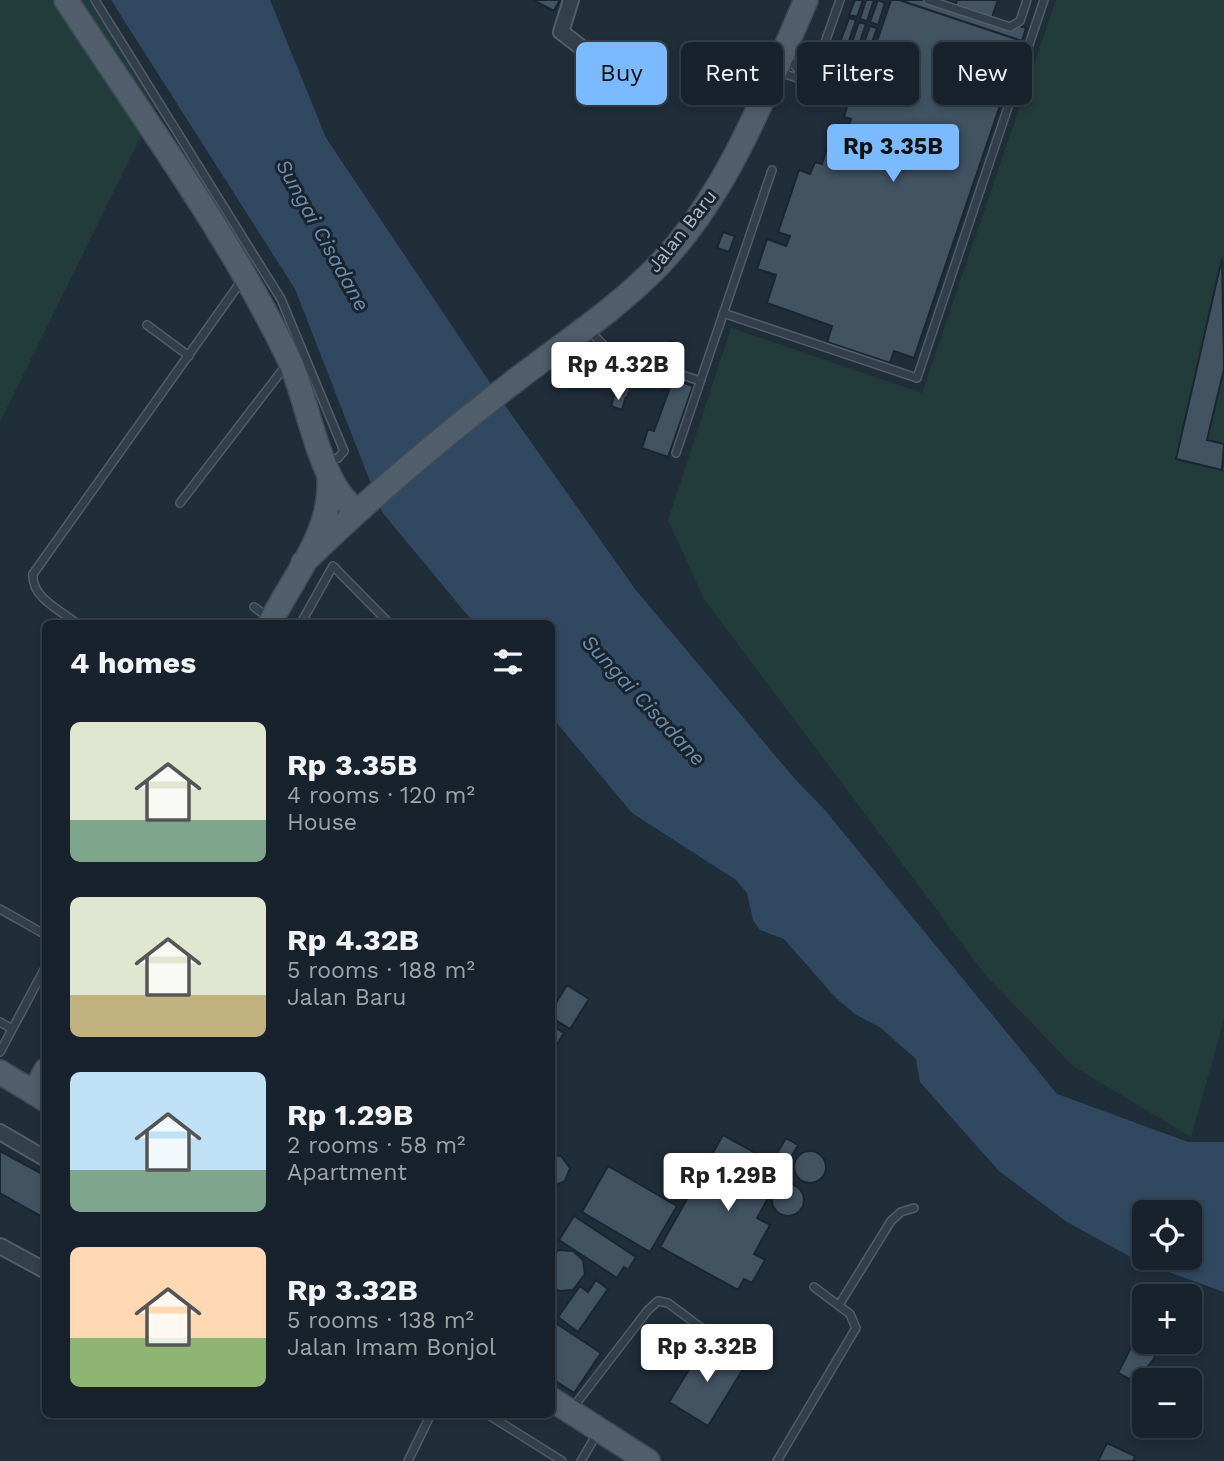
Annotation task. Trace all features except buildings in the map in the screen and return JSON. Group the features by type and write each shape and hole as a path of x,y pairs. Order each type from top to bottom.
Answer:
{"main road":[{"path":"66,0 246,275 290,360 327,467 344,499 360,508"},
{"name":"Jalan Baru","path":"783,54 806,0"},
{"name":"Jalan Baru","path":"303,563 360,508 516,380 587,328 658,266 687,229 733,160 759,105"},
{"path":"265,616 303,563 328,513 327,467"},
{"path":"0,1072 40,1096"},
{"path":"561,1404 648,1461"}],"street":[{"path":"570,0 561,22 561,32 576,43"},
{"path":"0,1132 42,1157"},
{"path":"0,1246 42,1269"}],"lane":[{"path":"95,0 281,299 344,451 327,467"},
{"path":"826,42 841,0"},
{"path":"928,0 1010,27 1020,21 1027,0"},
{"path":"723,313 917,379 1044,0"},
{"path":"676,453 772,170"},
{"path":"72,620 38,593 32,583 33,574 246,275"},
{"path":"147,326 189,355"},
{"path":"587,328 607,348 700,381"},
{"path":"622,393 635,358"},
{"path":"180,503 290,360"},
{"path":"303,620 333,566 386,620"},
{"path":"0,909 42,933"},
{"path":"0,1052 42,973"},
{"path":"0,1022 12,1029"},
{"path":"839,1305 891,1221 899,1213 914,1208"},
{"path":"777,1461 854,1333 853,1317 814,1287"},
{"path":"561,1404 658,1301 668,1303 732,1350"},
{"path":"408,1461 429,1418"},
{"path":"492,1418 562,1461"},
{"path":"581,1461 600,1429"}],"green space":[{"path":"0,0 89,0 156,106 0,422"},
{"path":"1056,0 1224,0 1224,1020 1191,1137 1073,1066 986,976 704,599 668,520 731,328 922,393 1020,105 1032,105 1032,70"}],"water":[{"name":"Sungai Cisadane","path":"111,0 270,0 326,138 509,411 635,589 794,778 824,809 1057,1094 1188,1142 1224,1142 1224,1292 1163,1270 1202,1270 1202,1200 1132,1200 1132,1258 1067,1222 999,1171 920,1082 916,1059 881,1028 855,1014 836,998 784,939 760,930 753,920 747,893 736,880 632,813 555,721 555,620 472,620 382,512 295,289"}]}
